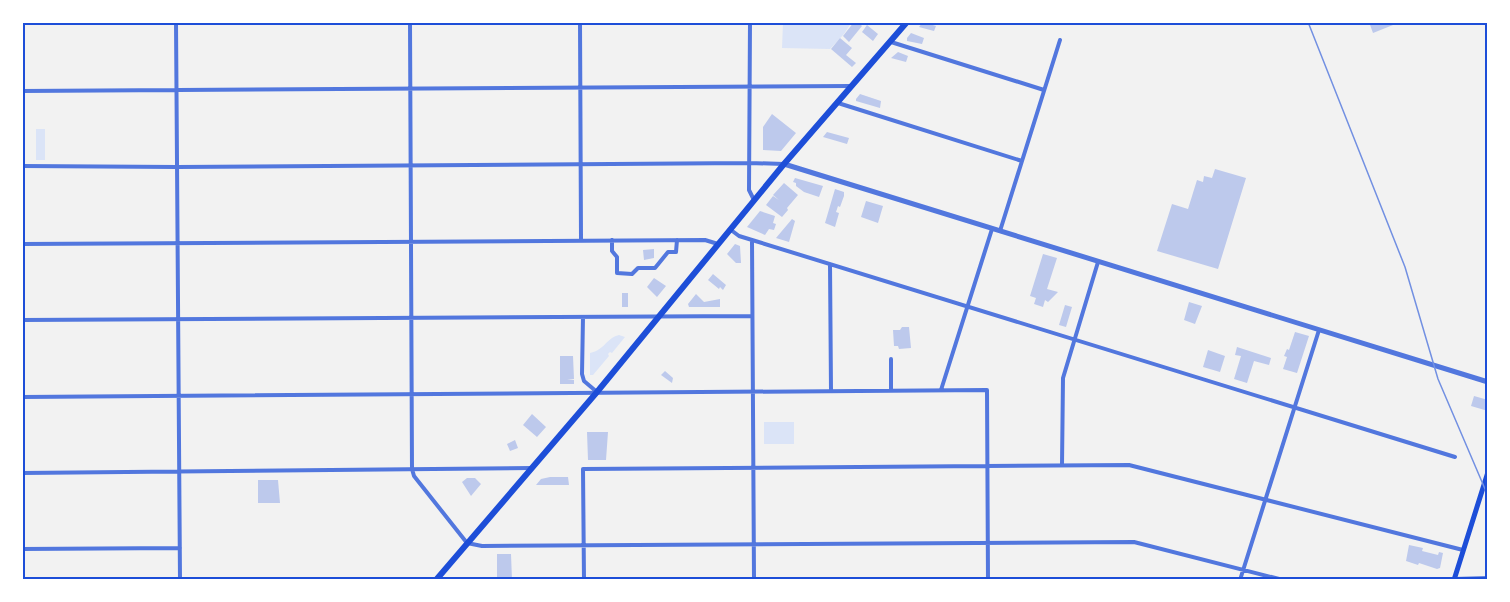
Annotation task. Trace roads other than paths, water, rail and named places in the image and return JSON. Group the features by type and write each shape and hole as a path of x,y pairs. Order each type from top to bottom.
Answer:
{"main road":[{"path":"436,579 661,316 784,164 908,22"},
{"path":"1454,579 1488,472"}],"street":[{"path":"176,22 180,579"},
{"path":"410,22 412,469 414,476 467,543 477,546 1134,542 1283,579"},
{"path":"579,22 582,240"},
{"path":"750,22 749,190 754,201"},
{"path":"1000,231 1060,39"},
{"path":"891,42 1044,90"},
{"path":"22,90 852,86"},
{"path":"838,103 1022,161"},
{"path":"22,166 784,164 1488,382"},
{"path":"941,390 992,228"},
{"path":"730,229 752,240 1455,457"},
{"path":"22,244 582,240 705,240 718,244"},
{"path":"612,240 617,273 632,274 638,268 655,268 668,252 676,252 677,240"},
{"path":"752,240 754,579"},
{"path":"1062,465 1062,382 1098,262"},
{"path":"830,264 831,391"},
{"path":"22,320 752,316"},
{"path":"583,317 582,374 584,381 597,392"},
{"path":"1240,579 1318,330"},
{"path":"891,359 891,390"},
{"path":"22,397 987,390 988,579"},
{"path":"584,579 583,469 1126,465 1266,498 1463,550"},
{"path":"22,473 532,468"},
{"path":"22,549 180,548"},
{"path":"1454,579 1488,578"}],"tram line":[{"path":"1308,22 1405,267 1438,379 1488,496"}]}
